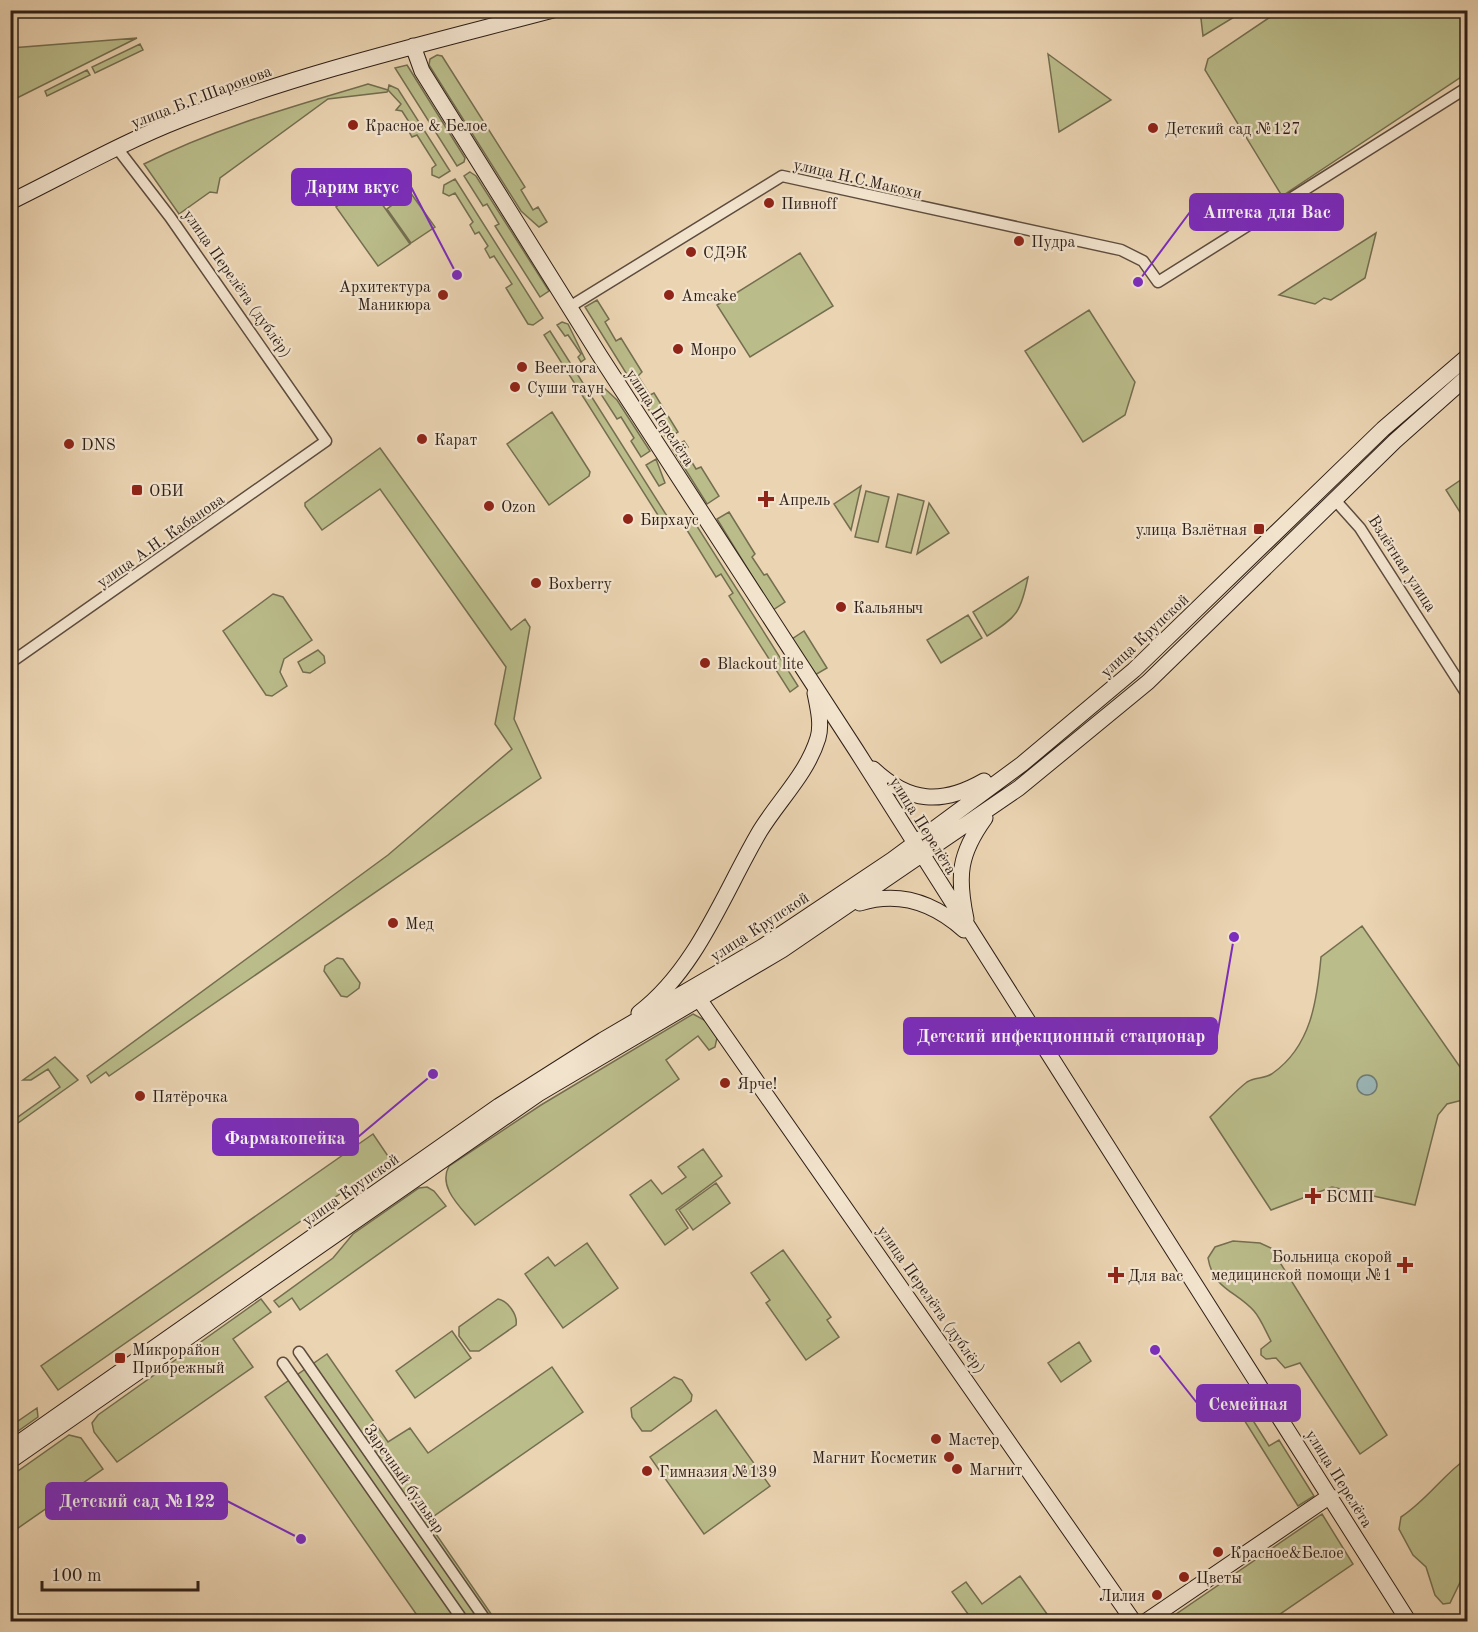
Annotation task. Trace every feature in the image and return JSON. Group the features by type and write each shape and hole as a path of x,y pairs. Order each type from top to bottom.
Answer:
{"main road":[{"name":"улица Б.Г.Шаронова","path":"10,202 117,148 228,101 339,65 553,10"},
{"name":"улица Перелёта","path":"413,46 422,71 606,365 856,750 973,939 1409,1622"},
{"name":"улица Крупской","path":"10,1449 500,1106 603,1040 762,947 892,860 913,842 1022,764 1134,670 1322,486 1467,356"},
{"name":"улица Крупской","path":"10,1461 538,1094 782,950 992,808 1056,759 1148,682 1395,441 1467,376"},
{"name":"Взлётная улица","path":"1322,486 1335,500"},
{"path":"603,1040 643,1010 683,966 760,832 801,774 819,736 818,710 813,686"},
{"path":"856,750 891,784 927,798 947,798 963,793 1022,764"},
{"path":"973,939 962,900 961,861 970,838 992,808"},
{"path":"844,908 877,898 907,898 942,915 973,939"},
{"name":"улица Перелёта (дублёр)","path":"699,999 1134,1622"},
{"path":"1145,1622 1330,1496"}],"street":[{"name":"улица Н.С.Макохи","path":"571,306 782,176 1120,250 1143,261 1158,282 1467,87"},
{"name":"улица Перелёта (дублёр)","path":"117,148 163,208 326,441"},
{"name":"улица А.Н. Кабанова","path":"10,663 326,441"},
{"name":"Взлётная улица","path":"1335,500 1360,528 1467,696"},
{"name":"Заречный бульвар","path":"299,1352 487,1622"},
{"name":"Заречный бульвар","path":"283,1364 464,1622"}],"green space":[{"path":"1200,10 1244,10 1244,11 1203,36"},
{"path":"1279,11 1467,11 1467,73 1282,196 1205,70 1208,59"},
{"path":"137,38 11,101 11,48"},
{"path":"140,44 143,50 95,73 92,67"},
{"path":"1048,54 1111,100 1059,132"},
{"path":"437,55 442,56 525,187 521,190 533,210 538,207 547,222 539,227 521,211 429,65 430,59"},
{"path":"407,65 465,158 464,162 457,166 395,68"},
{"path":"87,70 90,75 47,96 45,91"},
{"path":"368,84 388,90 387,92 328,99 220,178 217,193 210,192 179,214 144,164 226,129"},
{"path":"389,85 398,89 450,171 439,178 432,175 432,168 436,165 417,135 412,137 407,128 411,125 402,111 396,110 401,104 388,90"},
{"path":"470,172 476,176 549,291 540,297 495,226 499,224 487,204 483,206 464,176"},
{"path":"455,179 543,318 533,325 528,324 506,288 512,284 494,256 490,258 485,249 488,246 479,232 475,234 470,225 473,222 455,193 449,196 443,193 444,185"},
{"path":"368,184 410,244 378,266 336,207"},
{"path":"410,192 435,227 411,243 387,209"},
{"path":"1376,233 1365,278 1331,300 1324,298 1315,304 1279,295"},
{"path":"800,253 833,306 750,357 717,305"},
{"path":"597,300 609,319 605,322 616,341 621,338 642,372 638,376 650,395 654,393 678,432 667,439 585,307"},
{"path":"1089,310 1135,382 1125,415 1083,442 1025,351"},
{"path":"562,322 568,324 585,359 581,362 578,357 581,354 568,335 565,336 557,325"},
{"path":"550,331 667,516 661,520 544,335"},
{"path":"601,385 617,400 650,451 641,457 631,441 634,438 621,417 617,419 597,388"},
{"path":"552,412 590,472 589,476 549,505 507,444"},
{"path":"684,441 688,447 684,449 696,469 701,467 719,496 707,504 672,448"},
{"path":"380,448 511,630 525,619 530,627 514,719 541,778 109,1076 106,1072 91,1083 87,1076 388,855 512,749 495,724 506,667 380,489 322,530 305,506 305,503"},
{"path":"656,459 665,483 659,486 646,465"},
{"path":"1465,477 1467,514 1463,517 1446,490"},
{"path":"861,486 851,530 834,504"},
{"path":"866,491 889,497 878,542 855,537"},
{"path":"898,494 924,501 911,553 886,547"},
{"path":"929,503 949,533 917,554"},
{"path":"729,512 755,554 752,557 764,575 767,574 785,602 773,610 717,519"},
{"path":"685,519 695,523 798,686 790,692 729,596 733,593 721,574 716,577 682,522"},
{"path":"1028,577 1023,598 1016,612 1005,624 987,636 973,612"},
{"path":"273,594 283,597 312,640 284,659 280,672 287,686 272,696 266,695 223,631"},
{"path":"968,615 982,638 941,663 927,640"},
{"path":"804,631 827,668 815,675 792,639"},
{"path":"318,650 324,656 325,663 310,673 303,672 298,662"},
{"path":"1362,926 1467,1077 1467,1099 1447,1104 1438,1115 1415,1205 1332,1187 1271,1210 1210,1117 1247,1082 1270,1075 1296,1050 1310,1021 1321,957"},
{"path":"337,958 343,959 360,983 359,988 347,997 341,996 324,971 325,966"},
{"path":"693,1014 706,1021 717,1038 715,1047 709,1050 698,1036 666,1060 679,1079 475,1225 449,1190 446,1174 449,1166 541,1105"},
{"path":"55,1057 78,1080 11,1128 11,1122 60,1087 48,1069 31,1080 23,1080"},
{"path":"373,1134 390,1159 58,1390 41,1366"},
{"path":"703,1149 722,1176 676,1210 688,1228 665,1245 630,1195 651,1180 662,1194 686,1177 678,1167"},
{"path":"716,1183 730,1203 693,1230 679,1210"},
{"path":"427,1187 434,1191 446,1206 300,1310 292,1298 279,1307 274,1301 333,1258 353,1234 419,1188"},
{"path":"1233,1241 1260,1243 1271,1248 1387,1435 1360,1454 1300,1363 1285,1368 1276,1358 1266,1359 1261,1355 1261,1349 1271,1341 1261,1322 1247,1304 1226,1289 1215,1277 1208,1258 1215,1247"},
{"path":"587,1243 618,1288 563,1328 525,1274 548,1257 555,1266"},
{"path":"783,1250 831,1317 827,1320 839,1337 806,1360 766,1303 770,1300 751,1273"},
{"path":"261,1299 271,1312 233,1339 253,1367 117,1462 94,1432 92,1423 98,1415"},
{"path":"498,1299 512,1309 516,1325 479,1351 470,1351 459,1336 459,1327"},
{"path":"452,1331 471,1358 415,1398 396,1371"},
{"path":"1079,1342 1091,1361 1061,1382 1048,1363"},
{"path":"327,1354 388,1442 410,1428 428,1453 552,1367 583,1412 427,1521 496,1621 421,1621 265,1397"},
{"path":"674,1377 682,1380 692,1395 691,1401 651,1431 642,1431 632,1417 631,1408"},
{"path":"1242,1403 1269,1446 1279,1440 1314,1496 1298,1506 1236,1407"},
{"path":"37,1408 38,1417 11,1436 11,1426"},
{"path":"716,1410 770,1486 704,1534 650,1457"},
{"path":"69,1435 81,1438 103,1469 11,1533 11,1476"},
{"path":"1467,1458 1467,1568 1450,1603 1443,1604 1435,1595 1426,1567 1413,1555 1399,1529 1401,1517"},
{"path":"1322,1514 1353,1564 1270,1621 1166,1621"},
{"path":"1020,1576 1052,1621 973,1621 952,1592 966,1582 982,1604"}],"water":[{"path":"1367,1075 1374,1078 1377,1085 1374,1092 1367,1095 1360,1092 1357,1085 1360,1078"}],"place":[{"name":"Красное & Белое","path":"353,125"},
{"name":"Детский сад №127","path":"1153,128"},
{"name":"Пивнoff","path":"769,203"},
{"name":"Пудра","path":"1019,241"},
{"name":"СДЭК","path":"691,252"},
{"name":"Дарим вкус","path":"457,275"},
{"name":"Аптека для Вас","path":"1138,282"},
{"name":"Архитектура Маникюра","path":"443,295"},
{"name":"Amcake","path":"669,295"},
{"name":"Монро","path":"678,349"},
{"name":"Beerлога","path":"522,367"},
{"name":"Суши таун","path":"515,387"},
{"name":"Карат","path":"422,439"},
{"name":"DNS","path":"69,444"},
{"name":"ОБИ","path":"137,490"},
{"name":"Апрель","path":"766,499"},
{"name":"Ozon","path":"489,506"},
{"name":"Бирхаус","path":"628,519"},
{"name":"улица Взлётная","path":"1259,529"},
{"name":"Boxberry","path":"536,583"},
{"name":"Кальяныч","path":"841,607"},
{"name":"Blackout lite","path":"705,663"},
{"name":"Мед","path":"393,923"},
{"name":"Детский инфекционный стационар","path":"1234,937"},
{"name":"Фармакопейка","path":"433,1074"},
{"name":"Ярче!","path":"725,1083"},
{"name":"Пятёрочка","path":"140,1096"},
{"name":"БСМП","path":"1313,1196"},
{"name":"Больница скорой медицинской помощи №1","path":"1405,1265"},
{"name":"Для вас","path":"1116,1275"},
{"name":"Семейная","path":"1155,1350"},
{"name":"Микрорайон Прибрежный","path":"120,1358"},
{"name":"Мастер","path":"936,1439"},
{"name":"Магнит Косметик","path":"949,1457"},
{"name":"Магнит","path":"957,1469"},
{"name":"Гимназия №139","path":"647,1471"},
{"name":"Детский сад №122","path":"301,1539"},
{"name":"Красное&Белое","path":"1218,1552"},
{"name":"Цветы","path":"1184,1577"},
{"name":"Лилия","path":"1157,1595"}]}
